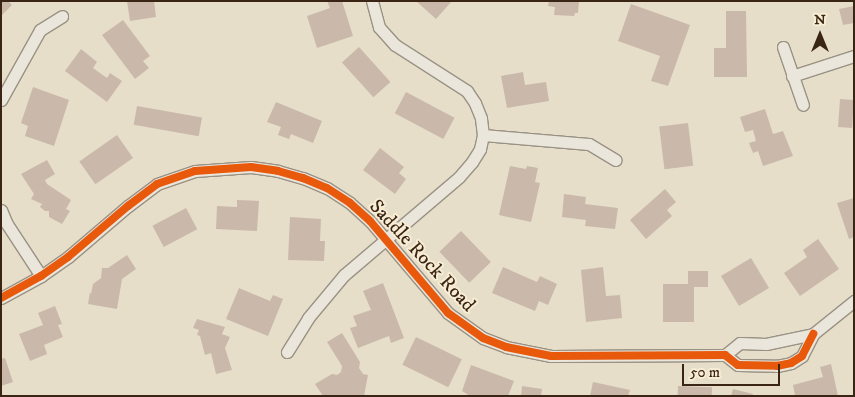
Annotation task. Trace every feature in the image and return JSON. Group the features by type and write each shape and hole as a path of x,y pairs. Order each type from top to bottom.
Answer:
{"street":[{"path":"287,352 308,318 344,275 459,177 480,149 483,135 481,118 475,103 467,91 396,45 379,28 372,1"},
{"path":"1,100 40,30 62,16"},
{"path":"783,47 803,105"},
{"path":"792,76 854,56"},
{"path":"483,135 589,144 616,160"},
{"name":"Saddle Rock Road","path":"1,298 41,276 68,257 157,184 194,171 250,167 278,171 303,178 327,188 350,203 370,221 448,313 483,338 506,347 551,356 725,355 738,364 777,366 791,363 802,356 813,334 854,301"},
{"path":"1,210 7,224 41,276"},
{"name":"Saddle Rock Road","path":"725,355 740,343 766,344 813,334"}],"building":[{"path":"1,1 8,1 12,5 1,16"},
{"path":"127,1 154,1 156,17 130,21"},
{"path":"327,1 342,1 353,36 317,48 307,16 330,8"},
{"path":"416,1 452,1 436,19"},
{"path":"549,1 579,1 578,13 575,13 574,16 554,15 555,7 548,6"},
{"path":"631,4 690,25 668,86 651,81 660,56 618,41"},
{"path":"854,6 854,23 843,25 839,9"},
{"path":"726,11 746,11 747,77 714,77 714,48 726,48"},
{"path":"123,20 150,56 143,61 149,68 135,79 102,35"},
{"path":"359,47 390,82 373,97 342,62"},
{"path":"81,49 97,62 93,68 107,78 110,73 122,81 107,102 65,71"},
{"path":"523,72 525,85 546,82 549,101 507,108 501,76"},
{"path":"33,87 69,100 54,146 25,136 28,126 21,123"},
{"path":"406,92 455,118 443,139 395,113"},
{"path":"840,99 854,100 852,128 838,127"},
{"path":"276,102 322,121 313,143 291,134 289,139 278,135 281,127 267,122"},
{"path":"137,106 202,117 199,136 134,125"},
{"path":"765,109 773,134 783,131 793,156 763,166 758,151 753,153 749,143 756,141 753,130 745,132 740,117"},
{"path":"688,123 693,166 664,169 659,127"},
{"path":"117,135 133,158 95,184 79,161"},
{"path":"380,148 404,167 399,173 406,179 395,194 363,170"},
{"path":"47,160 55,174 45,180 47,184 71,200 66,209 70,211 62,224 49,217 49,211 45,211 40,207 42,204 31,199 34,194 21,174"},
{"path":"510,166 526,169 527,166 538,168 535,182 540,183 531,222 499,215"},
{"path":"665,189 676,202 667,210 672,216 646,239 630,220"},
{"path":"564,194 586,197 585,204 618,208 615,229 585,226 586,220 562,217"},
{"path":"854,198 854,237 849,239 837,203"},
{"path":"237,200 259,201 257,231 216,229 217,206 237,207"},
{"path":"186,208 197,229 164,247 152,226"},
{"path":"290,217 321,219 320,241 325,241 324,261 288,260"},
{"path":"461,231 491,262 469,283 439,252"},
{"path":"818,239 839,269 800,296 784,273 807,257 803,250"},
{"path":"127,255 136,269 122,279 117,309 88,304 93,284 101,278 102,268 108,268"},
{"path":"751,258 769,288 739,306 721,276"},
{"path":"503,267 537,282 540,276 557,284 548,305 539,301 535,311 492,293"},
{"path":"603,267 606,296 620,295 622,318 586,322 581,270"},
{"path":"688,271 708,271 708,287 694,287 694,322 663,322 663,284 688,284"},
{"path":"383,283 404,338 391,343 389,336 358,348 350,328 357,326 353,316 371,310 363,291"},
{"path":"239,288 270,301 273,295 283,299 268,336 226,319"},
{"path":"55,306 62,324 58,325 63,337 44,345 47,354 30,361 19,334 43,325 38,313"},
{"path":"197,319 225,327 222,334 230,337 225,348 232,370 216,374 211,353 205,355 200,336 197,335 199,330 193,328"},
{"path":"342,333 360,362 359,368 363,374 368,375 364,396 323,396 315,384 332,374 337,375 341,372 342,366 327,342"},
{"path":"416,337 462,359 448,387 402,365"},
{"path":"5,358 13,382 1,386 1,359"},
{"path":"831,364 838,396 795,396 793,385 823,377 820,367"},
{"path":"471,365 514,381 508,396 470,396 462,391"},
{"path":"593,382 630,390 628,396 590,396"},
{"path":"522,386 542,389 541,396 521,396"},
{"path":"678,386 712,387 712,396 678,396"},
{"path":"733,389 753,394 752,396 731,396"}],"cycle path":[{"path":"1,298 41,276 68,257 157,184 195,171 251,167 278,171 303,178 327,188 350,203 370,221 448,313 483,338 506,347 551,356 725,355 738,365 777,366 791,363 802,356 813,334"}]}
